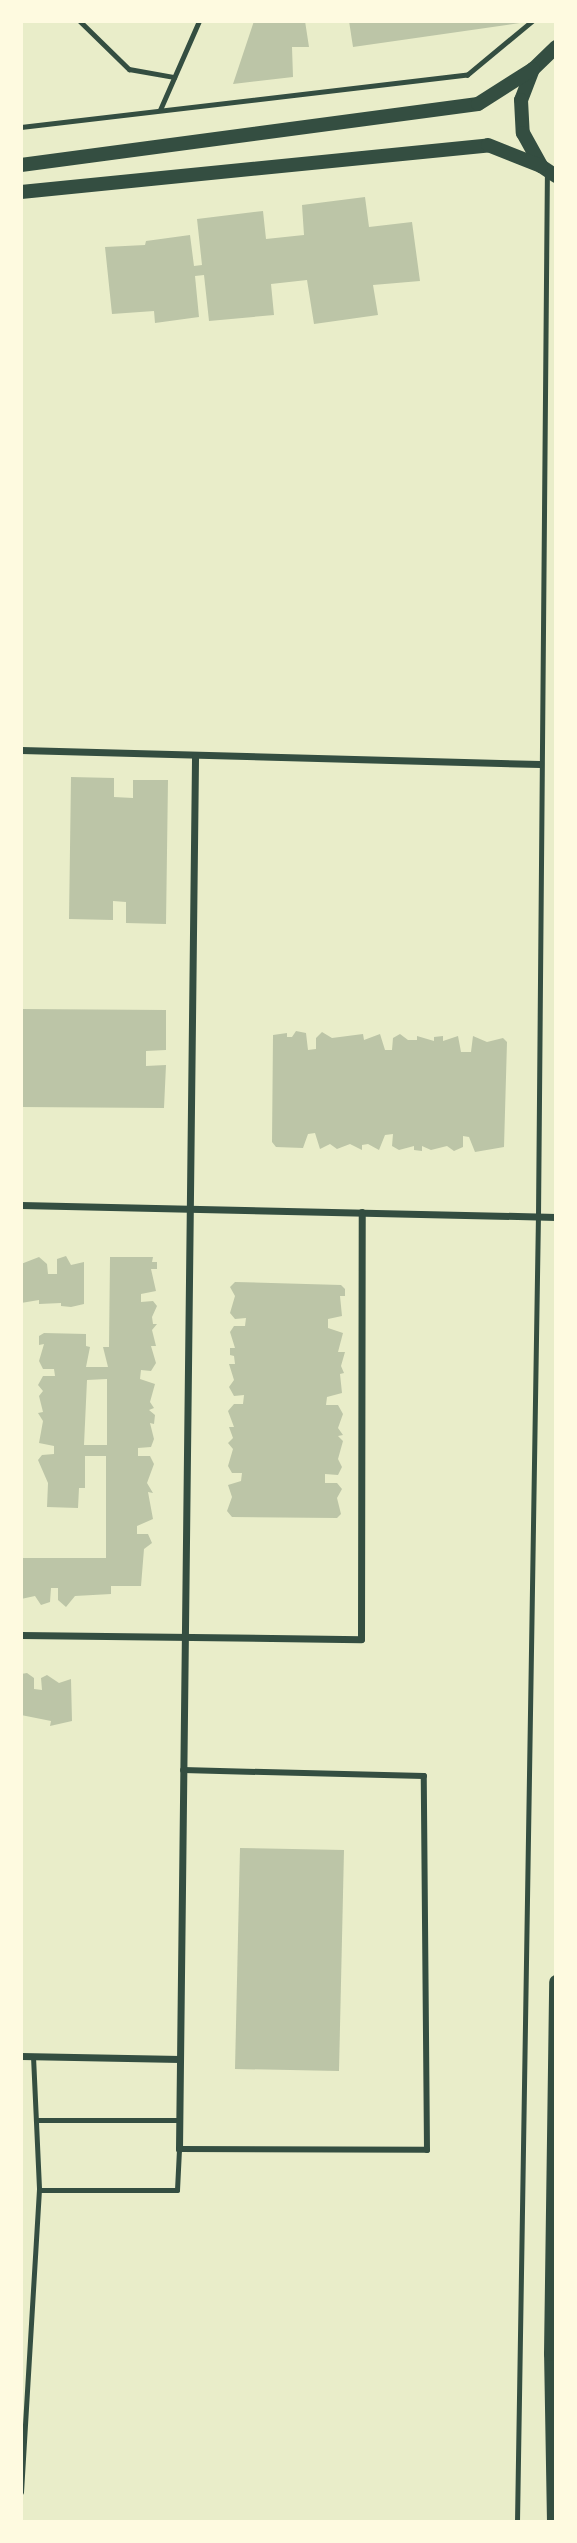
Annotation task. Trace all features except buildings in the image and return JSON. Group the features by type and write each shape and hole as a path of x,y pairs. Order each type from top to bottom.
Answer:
{"main road":[{"path":"21,165 478,104 533,69 556,47"},
{"path":"533,69 521,100 523,133 548,171"},
{"path":"21,192 488,145 548,171"},
{"path":"554,2522 551,2354 556,1982"}],"street":[{"path":"21,750 540,764"},
{"path":"183,1770 424,1776 427,2150 179,2149 184,1637 195,756"},
{"path":"21,1205 556,1217"},
{"path":"21,1635 361,1639 362,1212"},
{"path":"21,2056 180,2059"}],"lane":[{"path":"517,2522 538,1216 540,764 548,171"},
{"path":"21,2492 39,2190 33,2056"},
{"path":"36,2120 179,2120"},
{"path":"39,2190 177,2190 179,2149"}],"path":[{"path":"80,21 129,69 174,77"},
{"path":"160,111 199,21"},
{"path":"21,127 467,75 532,21"}]}
